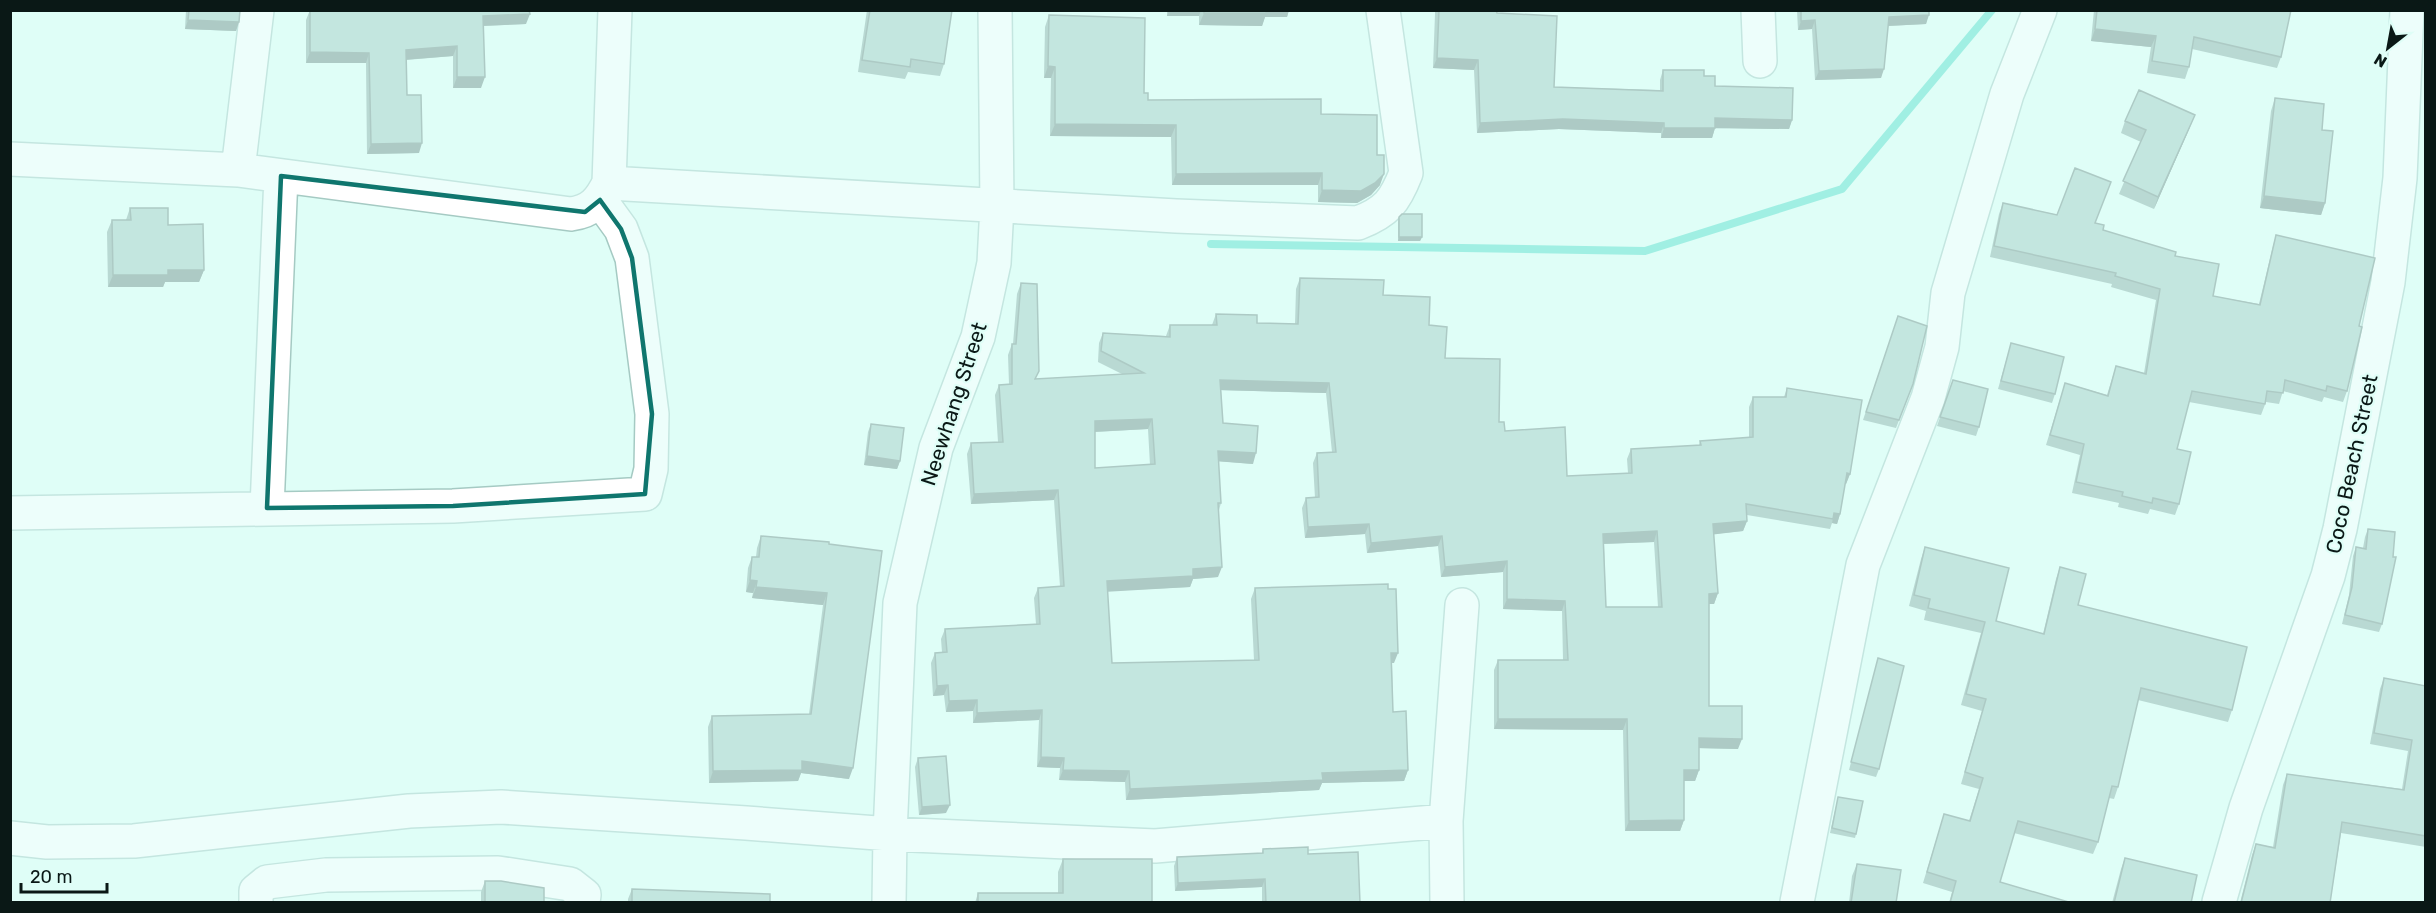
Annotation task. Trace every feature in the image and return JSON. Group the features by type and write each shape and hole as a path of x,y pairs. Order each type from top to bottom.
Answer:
{"street":[{"path":"238,170 257,10"},
{"path":"10,513 453,506 645,494 651,469 652,414 632,258 604,191 615,10"},
{"name":"Neewhang Street","path":"889,903 900,603 936,448 978,337 994,263 997,206 995,10"},
{"path":"604,191 1358,223 1377,216 1396,198 1406,173 1383,10"},
{"path":"1758,10 1760,61"},
{"path":"1797,903 1863,565 1928,398 1942,347 1948,293 2007,94 2040,10"},
{"name":"Coco Beach Street","path":"2219,903 2246,808 2328,576 2340,529 2388,282 2413,176 2407,10"},
{"path":"10,159 238,170 571,214 585,212 604,191"},
{"path":"267,508 281,176"},
{"path":"1447,903 1446,821 1462,605"},
{"path":"10,838 47,842 134,841 409,811 501,807 890,834 1155,846 1446,821"},
{"path":"256,903 256,891 267,882 326,875 498,873 570,884 584,895 583,903"}],"highlighted area":[{"path":"281,176 585,212 600,200 621,229 632,258 652,414 645,494 453,506 267,508"}],"building":[{"path":"189,10 240,10 239,22 188,20"},
{"path":"310,10 529,10 530,14 483,16 485,77 457,77 457,46 406,50 407,95 421,95 422,143 371,144 369,53 310,52"},
{"path":"870,10 952,10 944,64 911,59 910,67 862,60"},
{"path":"1204,10 1266,10 1266,13 1204,13"},
{"path":"1439,10 1496,10 1497,13 1557,16 1554,87 1663,91 1663,70 1704,70 1704,76 1715,76 1715,86 1793,88 1792,120 1715,118 1715,128 1664,128 1664,123 1563,119 1480,123 1478,60 1437,58"},
{"path":"1801,10 1929,10 1929,15 1889,17 1884,69 1819,71 1815,20 1801,21"},
{"path":"2097,10 2291,10 2281,57 2194,37 2189,67 2152,61 2156,36 2095,29"},
{"path":"1049,15 1145,18 1144,93 1148,93 1148,100 1321,99 1321,114 1377,115 1377,155 1384,155 1384,174 1375,183 1361,191 1322,190 1322,173 1176,174 1176,125 1055,124 1055,67 1048,66"},
{"path":"2139,90 2195,115 2158,197 2123,181 2146,130 2125,121"},
{"path":"2275,98 2324,104 2322,130 2333,131 2325,203 2264,196"},
{"path":"2075,168 2111,182 2095,223 2104,225 2103,230 2176,252 2175,256 2219,264 2213,296 2260,305 2276,235 2375,258 2347,391 2327,386 2326,391 2285,380 2283,393 2267,391 2265,404 2192,391 2177,449 2191,452 2179,504 2153,498 2152,503 2122,496 2123,492 2076,482 2084,444 2050,435 2065,383 2108,396 2116,366 2146,374 2160,289 2115,276 2116,273 1994,246 2003,203 2057,215"},
{"path":"130,208 168,208 168,225 203,224 204,270 168,270 168,275 113,275 112,220 131,220"},
{"path":"1402,214 1422,214 1422,237 1399,237 1399,217"},
{"path":"1300,278 1384,280 1383,295 1430,297 1429,325 1447,327 1445,358 1500,359 1499,422 1504,422 1505,431 1565,427 1567,476 1632,473 1631,449 1701,445 1700,441 1753,437 1753,397 1786,397 1787,388 1862,400 1850,474 1847,473 1840,514 1834,513 1833,519 1746,504 1747,521 1713,524 1718,593 1709,594 1709,706 1742,706 1742,739 1699,738 1699,770 1684,770 1684,820 1629,821 1627,719 1498,719 1498,660 1568,660 1565,601 1507,599 1507,561 1445,567 1442,536 1371,543 1369,524 1308,527 1306,498 1319,497 1317,453 1336,452 1329,383 1220,380 1223,423 1258,426 1256,453 1218,451 1222,567 1193,569 1193,576 1107,581 1112,663 1259,660 1255,588 1388,584 1388,589 1396,589 1398,653 1391,653 1393,712 1406,711 1408,770 1322,773 1323,780 1130,789 1129,771 1063,770 1064,758 1041,757 1042,710 977,713 977,700 949,701 948,685 937,686 935,653 947,652 945,629 1040,624 1038,588 1064,586 1058,490 974,494 971,443 1003,442 999,385 1012,384 1012,344 1016,344 1021,283 1037,284 1039,371 1035,379 1144,373 1101,351 1103,333 1170,337 1170,325 1217,325 1216,314 1257,315 1257,323 1298,324","holes":["1152,419 1155,464 1095,468 1095,421","1657,531 1662,607 1606,607 1603,534"]},
{"path":"1898,316 1927,326 1913,384 1899,420 1866,412"},
{"path":"2011,343 2064,357 2055,394 2001,381"},
{"path":"1953,380 1988,389 1979,427 1940,417"},
{"path":"871,424 904,428 900,461 867,456"},
{"path":"2368,529 2395,532 2393,557 2396,557 2382,624 2345,615 2352,587 2356,547 2366,549"},
{"path":"761,536 829,542 829,544 882,551 853,768 802,761 802,770 713,771 712,716 811,714 827,593 756,587 757,581 750,580 752,557 759,557"},
{"path":"1925,547 2009,568 1996,621 2044,634 2060,567 2086,574 2078,605 2247,647 2232,710 2141,688 2118,787 2112,786 2098,842 2018,821 2000,882 2072,903 1950,903 1956,881 1927,872 1944,814 1970,821 1983,778 1965,772 1986,699 1966,694 1985,622 1928,608 1930,599 1914,595"},
{"path":"1878,658 1904,666 1879,769 1851,762"},
{"path":"2384,678 2426,686 2426,836 2342,822 2330,903 2241,903 2256,844 2275,848 2287,774 2404,790 2412,740 2374,733"},
{"path":"946,756 950,805 922,807 918,758"},
{"path":"1838,797 1863,801 1856,834 1832,828"},
{"path":"1308,847 1308,854 1358,852 1360,903 1266,903 1265,879 1178,883 1177,857 1263,853 1263,849"},
{"path":"2125,858 2197,875 2191,903 2114,903"},
{"path":"1063,859 1152,859 1152,903 978,903 978,893 1063,893"},
{"path":"1857,864 1901,870 1896,903 1851,903"},
{"path":"485,881 501,881 544,888 544,903 485,903"},
{"path":"632,889 770,894 770,903 632,903"}],"waterway":[{"path":"1211,244 1645,251 1842,189 1992,10"}]}
